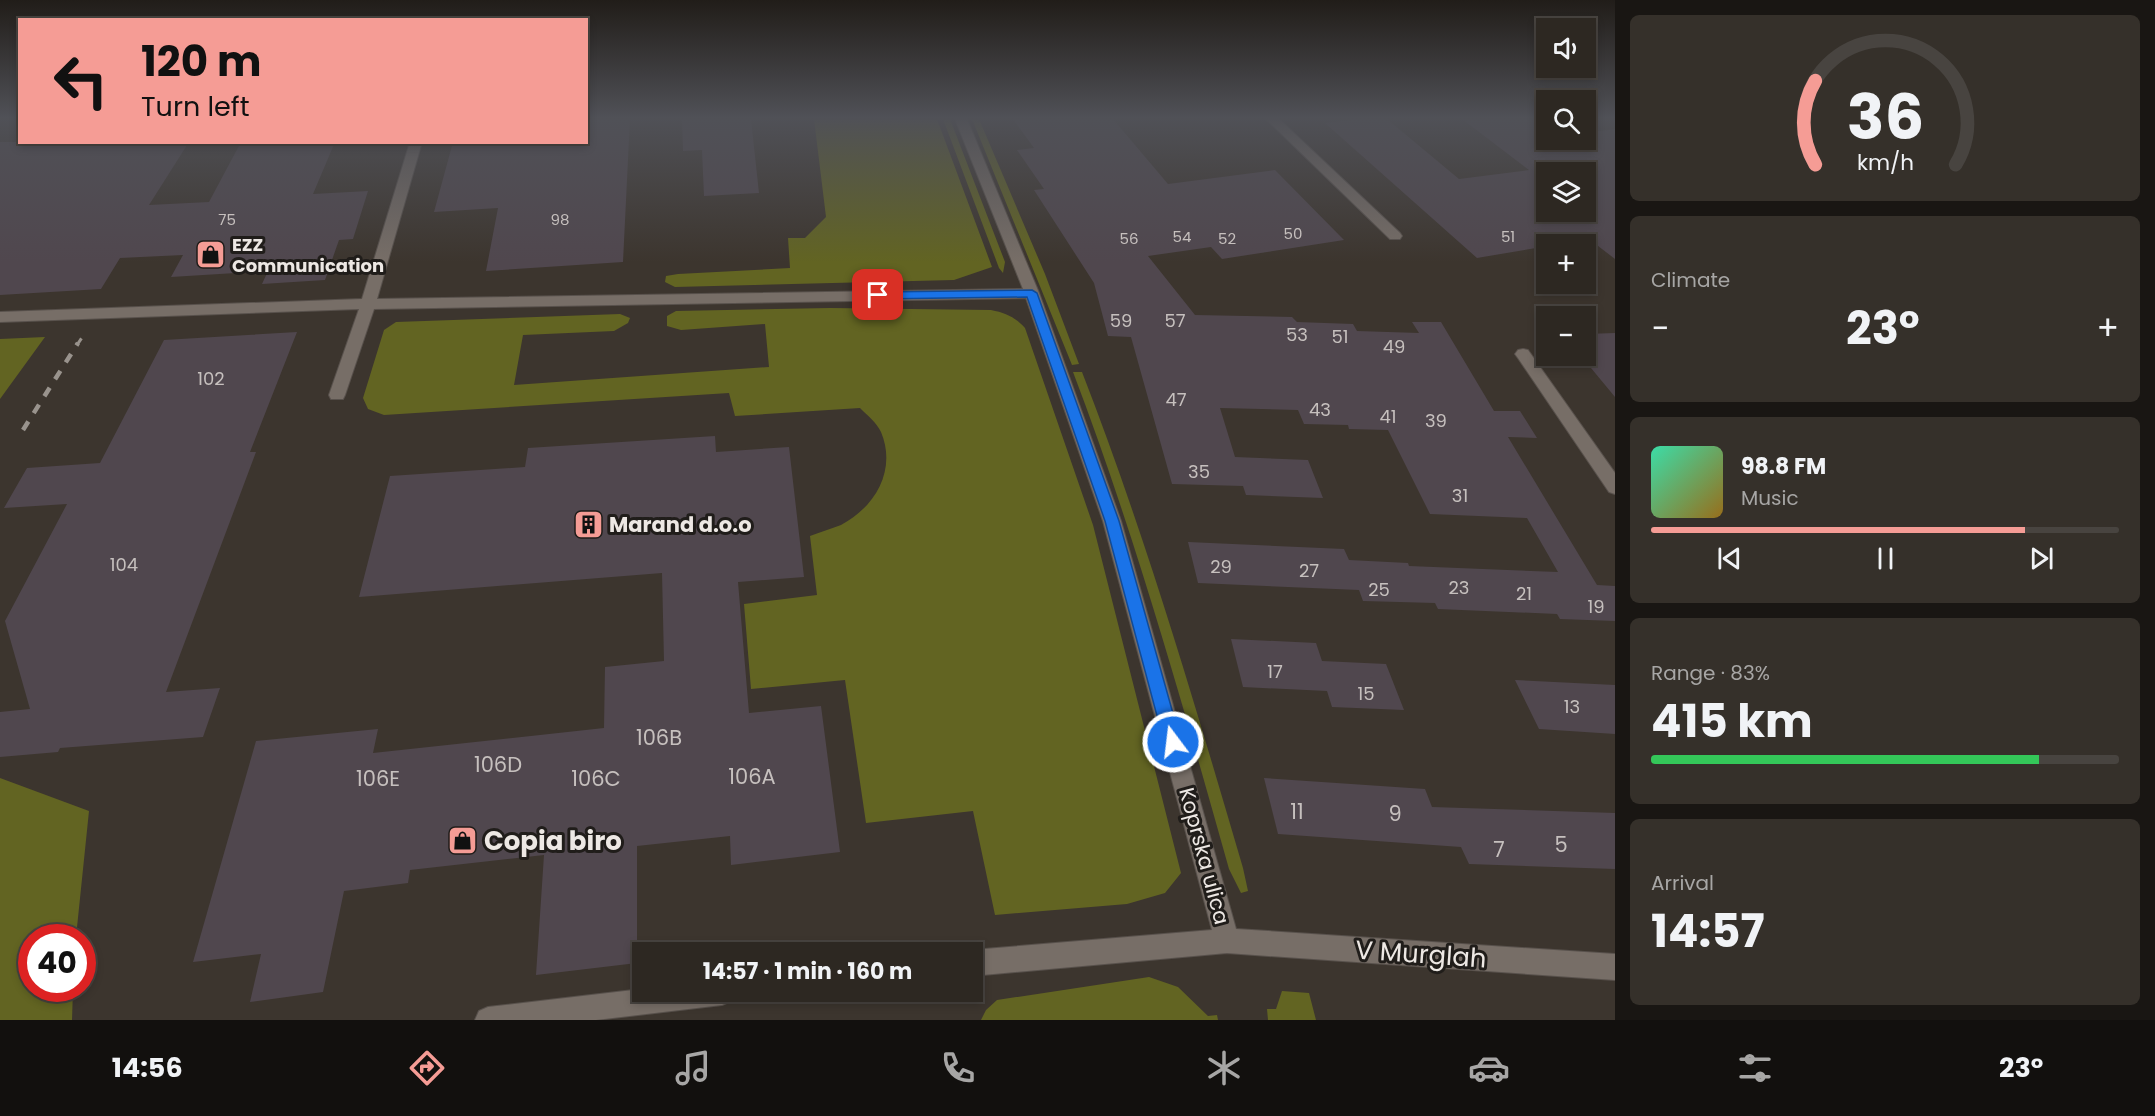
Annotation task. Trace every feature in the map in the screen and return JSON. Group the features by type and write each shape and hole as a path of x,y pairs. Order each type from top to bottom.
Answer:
{"street":[{"path":"337,395 368,304 409,167"},
{"name":"Koprska ulica","path":"980,167 1032,293 1112,521 1227,942 983,962"},
{"path":"1322,167 1395,236"},
{"path":"0,317 368,304 1032,293"},
{"path":"1523,354 1615,487"},
{"name":"V Murglah","path":"1227,942 1615,967"},
{"path":"488,1020 638,1002"}],"shaded area":[{"path":"820,167 955,167 992,267 954,280 675,287 665,282 666,276 678,274 790,268 788,238 805,238 826,217"},
{"path":"961,167 968,167 1005,262 1003,273 999,268"},
{"path":"991,167 999,167 1045,274 1079,364 1072,365"},
{"path":"830,308 991,310 1010,316 1025,328 1093,525 1181,873 1165,893 1127,904 995,915 973,811 866,823 845,680 751,689 744,604 817,595 810,536 841,525 853,517 873,498 880,486 886,460 885,446 881,432 860,408 735,416 729,393 384,415 368,409 363,398 384,330 396,322 620,314 630,318 628,323 614,331 523,335 514,385 769,367 765,324 681,330 667,326 667,316 676,311"},
{"path":"45,337 0,399 0,339"},
{"path":"1073,372 1082,372 1148,556 1206,743 1248,891 1241,893 1229,869 1137,557"},
{"path":"0,778 89,811 77,924 18,924 18,1002 73,1002 72,1020 0,1020"},
{"path":"1149,977 1178,987 1208,1016 1217,1015 1218,1020 981,1020 986,1010 997,1000"},
{"path":"1282,991 1309,993 1316,1020 1268,1020 1267,1009 1276,1009"}],"building":[{"path":"0,167 173,167 149,205 209,202 228,167 325,167 313,194 368,191 353,239 339,240 325,280 262,284 268,271 171,277 183,255 120,258 101,289 0,295"},
{"path":"446,167 628,167 623,262 486,271 498,208 434,212"},
{"path":"703,167 756,167 759,193 704,196"},
{"path":"1028,167 1153,167 1168,184 1275,170 1344,240 1222,259 1211,247 1148,256 1195,315 1292,317 1297,322 1353,324 1357,331 1419,333 1412,322 1441,322 1494,411 1520,411 1537,438 1508,437 1597,585 1615,586 1615,621 1560,619 1557,614 1438,609 1435,603 1363,601 1359,590 1198,583 1188,542 1344,549 1349,560 1408,563 1409,566 1558,572 1527,518 1430,514 1388,430 1349,429 1348,425 1304,424 1298,410 1220,408 1235,457 1308,460 1323,498 1246,495 1243,486 1172,484 1131,337 1108,336 1094,283 1034,190 1044,189"},
{"path":"1374,167 1444,167 1459,179 1529,170 1525,167 1536,167 1536,222 1596,222 1596,167 1615,167 1615,259 1596,244 1596,234 1536,234 1536,248 1477,258"},
{"path":"297,332 250,452 256,452 166,692 220,688 203,737 60,748 58,752 0,757 0,712 30,709 5,621 67,504 4,508 27,468 100,463 164,340"},
{"path":"1615,333 1615,397 1589,366 1596,366 1596,334"},
{"path":"715,436 716,452 789,447 804,577 738,582 749,713 821,706 840,852 731,865 730,836 637,846 637,942 632,942 632,964 536,975 544,855 410,870 408,883 344,891 323,992 250,1002 261,954 193,962 256,741 378,729 373,753 604,728 605,667 664,661 662,573 359,597 390,476 525,467 528,448"},
{"path":"1231,639 1316,643 1322,661 1386,664 1404,710 1332,707 1327,691 1243,687"},
{"path":"1515,680 1615,685 1615,734 1539,729"},
{"path":"1264,778 1425,789 1432,807 1615,813 1615,869 1469,864 1461,847 1278,834"}],"railway":[{"path":"77,345 83,336"},
{"path":"23,430 78,343"}],"place":[{"name":"EZZ Communication","path":"211,255"},
{"name":"Marand d.o.o","path":"588,525"},
{"name":"Copia biro","path":"463,841"}],"route":[{"path":"878,295 1032,293 1112,521 1173,742"}]}
